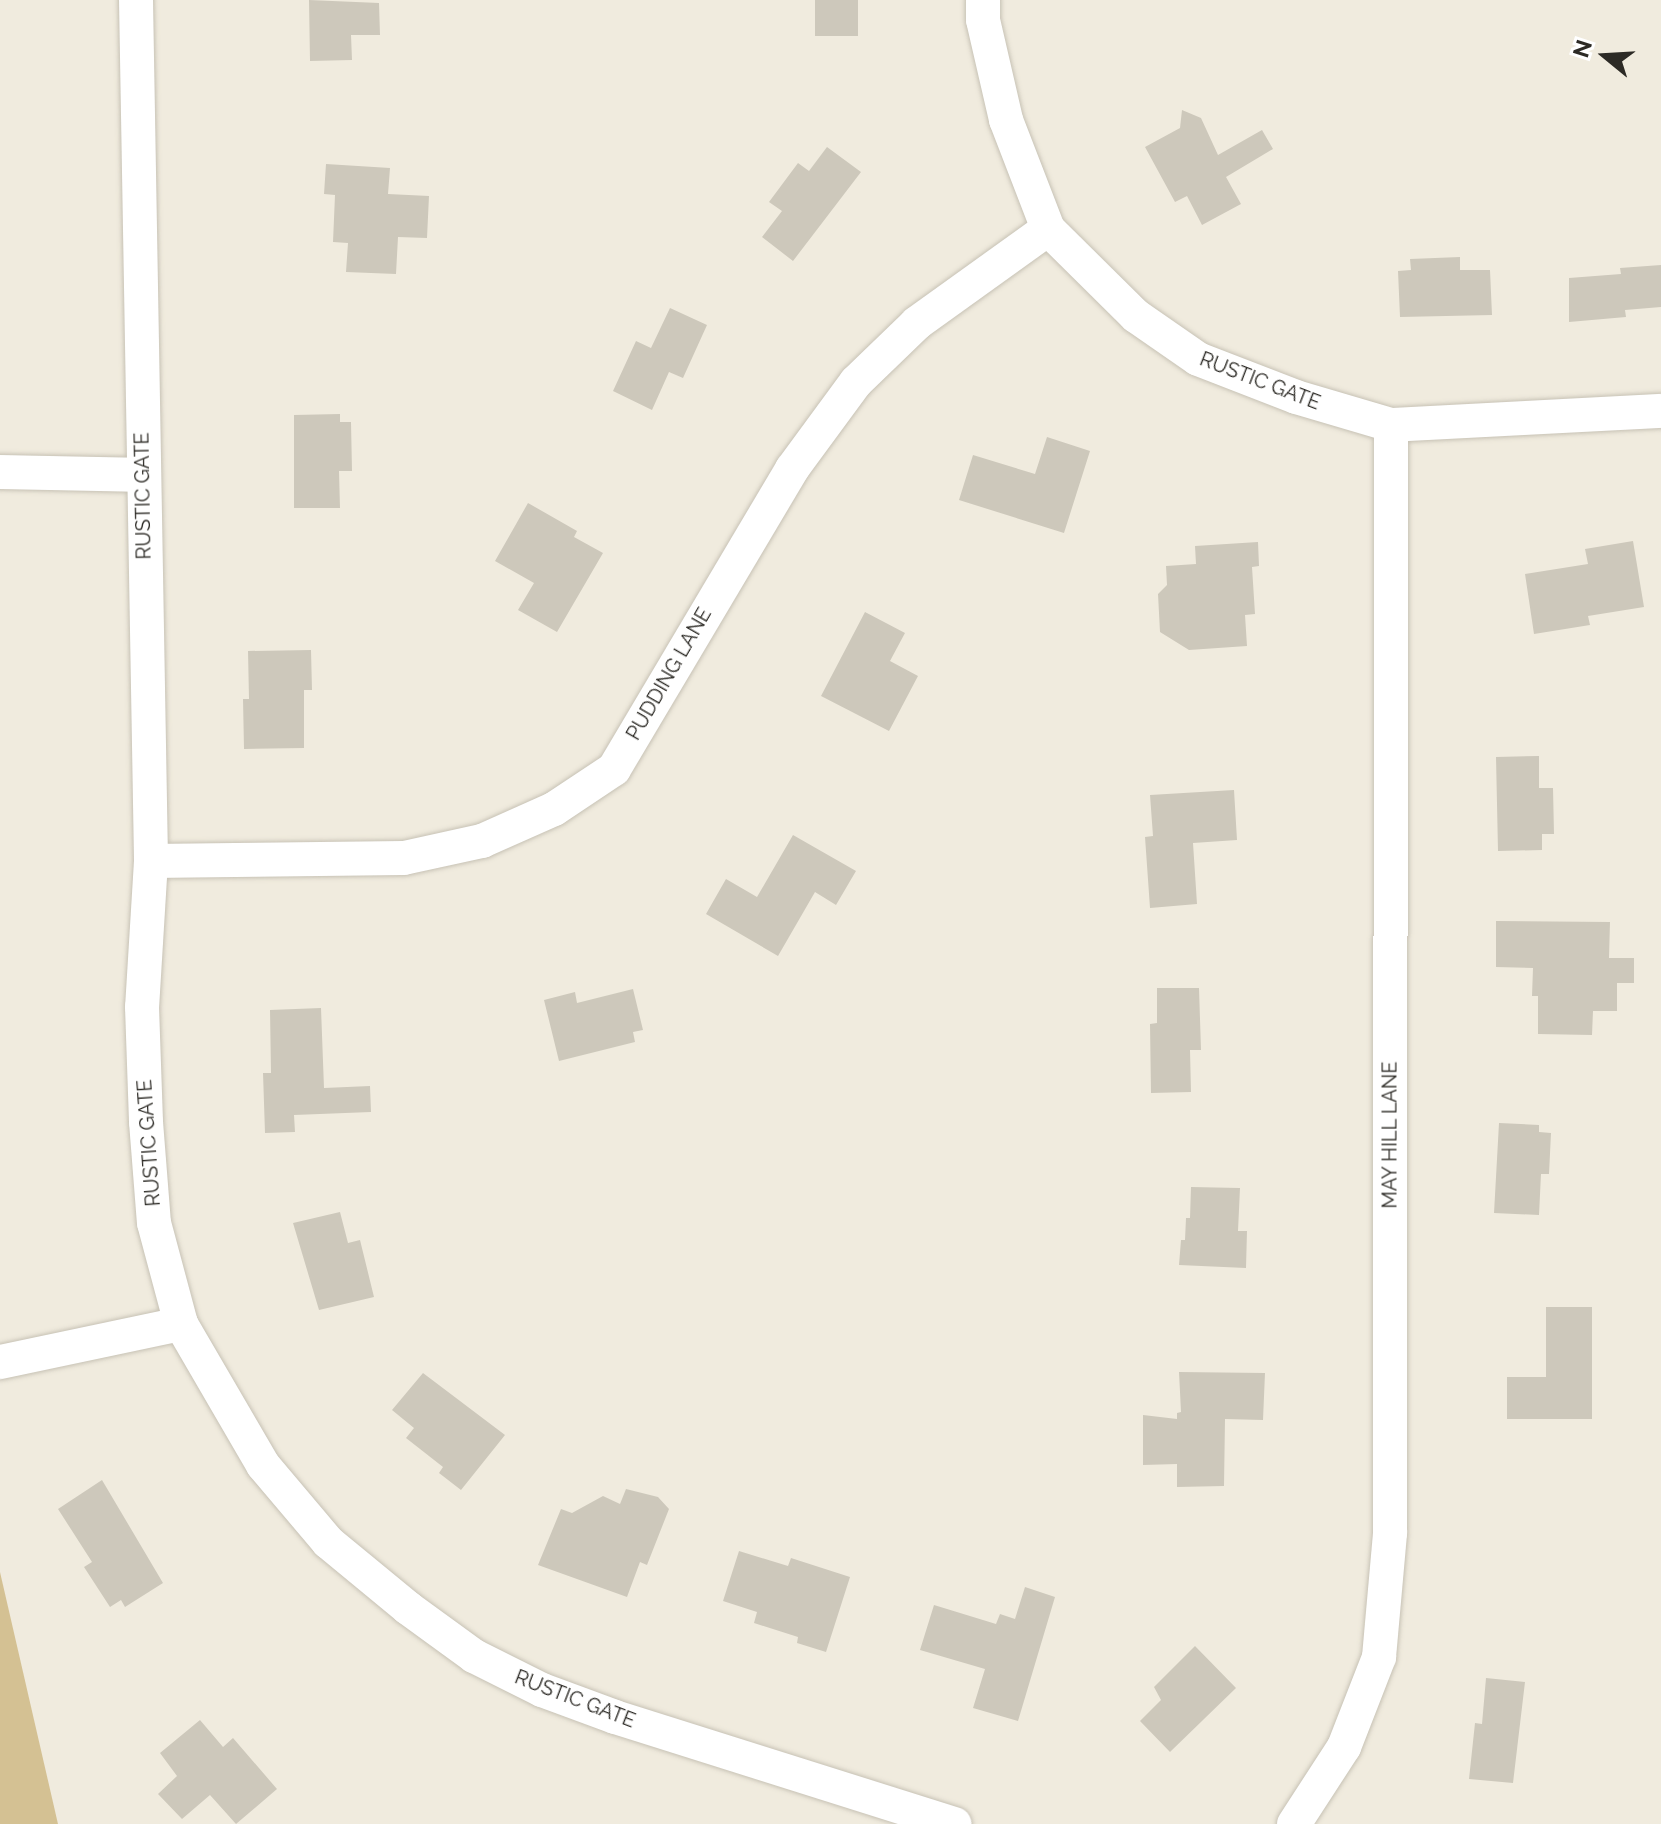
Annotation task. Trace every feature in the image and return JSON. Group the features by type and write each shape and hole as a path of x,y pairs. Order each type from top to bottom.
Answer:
{"street":[{"name":"RUSTIC GATE","path":"136,0 151,861 142,1007 154,1223 181,1324 263,1465 328,1542 408,1608 474,1656 542,1690 615,1717 955,1824"},
{"name":"RUSTIC GATE","path":"983,0 983,20 1006,120 1048,229 1136,316 1198,359 1296,397 1391,425 1661,411"},
{"name":"PUDDING LANE","path":"151,861 404,858 482,841 554,809 614,769 792,469 856,382 917,323 1048,229"},
{"name":"MAY HILL LANE","path":"1294,1824 1344,1747 1379,1657 1390,1533 1391,425"},
{"path":"0,472 143,475"},
{"path":"0,1362 181,1324"}],"shaded area":[{"path":"0,1572 58,1824 0,1824"}],"building":[{"path":"309,0 379,3 380,35 351,35 352,60 310,61"},
{"path":"815,0 858,0 858,36 815,36"},
{"path":"1182,110 1201,118 1218,155 1262,130 1273,149 1226,177 1241,204 1202,225 1187,196 1175,202 1145,147 1180,128"},
{"path":"827,147 861,172 793,261 762,237 782,211 769,202 798,163 809,171"},
{"path":"326,164 390,168 388,194 429,196 427,238 398,237 396,274 346,272 348,243 333,242 335,195 324,194"},
{"path":"1460,257 1460,270 1490,270 1492,315 1400,317 1398,271 1411,270 1410,259"},
{"path":"1661,265 1661,307 1625,310 1626,317 1569,322 1569,278 1621,274 1620,268"},
{"path":"670,308 707,325 683,378 669,372 652,410 613,391 636,341 651,348"},
{"path":"340,414 340,422 351,422 352,471 339,471 340,508 294,508 294,415"},
{"path":"1047,437 1090,451 1064,533 959,500 973,455 1035,474"},
{"path":"528,503 577,531 574,537 603,553 557,632 518,610 534,583 495,561"},
{"path":"1633,541 1644,607 1588,616 1590,625 1534,634 1525,574 1588,564 1585,549"},
{"path":"1258,542 1259,566 1252,567 1255,614 1245,615 1247,646 1189,650 1160,632 1158,594 1167,585 1166,566 1196,564 1195,546"},
{"path":"865,612 905,633 890,661 918,676 889,731 821,696"},
{"path":"311,650 312,690 304,690 304,748 244,749 243,699 249,699 248,651"},
{"path":"1539,756 1539,788 1553,788 1554,834 1542,834 1542,850 1498,851 1496,757"},
{"path":"1234,790 1237,840 1193,843 1197,904 1150,908 1145,837 1153,836 1150,795"},
{"path":"793,835 856,871 836,905 815,892 778,956 706,914 726,879 757,897"},
{"path":"1496,921 1610,922 1609,958 1634,958 1634,983 1617,983 1617,1011 1593,1011 1592,1035 1538,1034 1538,996 1532,996 1533,968 1496,967"},
{"path":"1157,988 1199,988 1201,1050 1190,1050 1191,1092 1151,1093 1150,1024 1157,1023"},
{"path":"633,989 643,1030 633,1032 635,1042 559,1061 544,1000 575,992 577,1003"},
{"path":"321,1008 324,1088 370,1086 371,1112 294,1115 295,1132 265,1133 263,1073 271,1073 270,1010"},
{"path":"1499,1123 1539,1125 1539,1132 1551,1133 1549,1174 1541,1174 1539,1215 1494,1213"},
{"path":"1191,1187 1240,1188 1238,1231 1247,1231 1246,1268 1179,1265 1186,1218 1190,1218"},
{"path":"340,1212 348,1243 360,1240 374,1297 319,1310 293,1223"},
{"path":"1546,1307 1592,1307 1592,1419 1507,1419 1507,1377 1546,1377"},
{"path":"1179,1372 1265,1373 1263,1420 1225,1419 1224,1486 1177,1487 1177,1464 1143,1465 1143,1415 1177,1419 1177,1413 1181,1412"},
{"path":"423,1373 505,1435 461,1490 439,1473 443,1467 406,1438 414,1428 392,1410"},
{"path":"102,1480 163,1583 125,1607 121,1600 110,1607 84,1567 92,1562 58,1509"},
{"path":"626,1489 658,1497 669,1509 647,1565 640,1562 627,1597 538,1565 561,1509 572,1513 603,1496 620,1504"},
{"path":"739,1551 788,1566 791,1558 850,1577 826,1652 797,1643 798,1637 754,1623 757,1612 723,1601"},
{"path":"1025,1587 1055,1597 1018,1721 973,1708 985,1669 920,1650 934,1605 996,1624 1000,1614 1015,1619"},
{"path":"1195,1646 1236,1688 1170,1752 1140,1721 1161,1700 1154,1687"},
{"path":"1486,1678 1525,1682 1513,1783 1469,1779 1475,1723 1482,1724"},
{"path":"200,1720 223,1747 233,1738 277,1789 236,1824 210,1795 182,1819 158,1794 177,1776 160,1753"}]}
